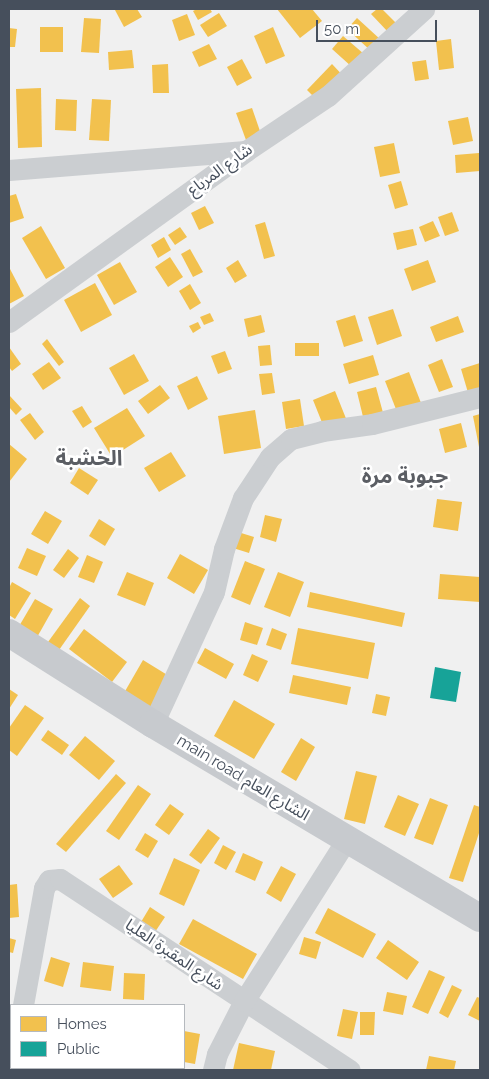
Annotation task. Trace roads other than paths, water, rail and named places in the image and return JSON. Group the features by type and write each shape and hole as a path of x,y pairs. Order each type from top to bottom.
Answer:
{"main road":[{"name":"main road الشارع العام","path":"9,633 153,724 480,918"}],"street":[{"name":"شارع المرباع","path":"9,322 246,151 328,96 424,9"},
{"path":"9,170 246,151"},
{"path":"153,724 214,592 224,549 243,498 270,457 291,439 322,431 372,424 480,397"},
{"path":"213,1070 217,1054 244,1002 347,839"},
{"name":"شارع المقبرة العليا","path":"23,1004 44,888 49,880 60,879 244,1002"},
{"path":"244,1002 350,1070"}],"district":[{"name":"الخشبة","path":"89,458"},
{"name":"جبوبة مرة","path":"405,476"}]}
